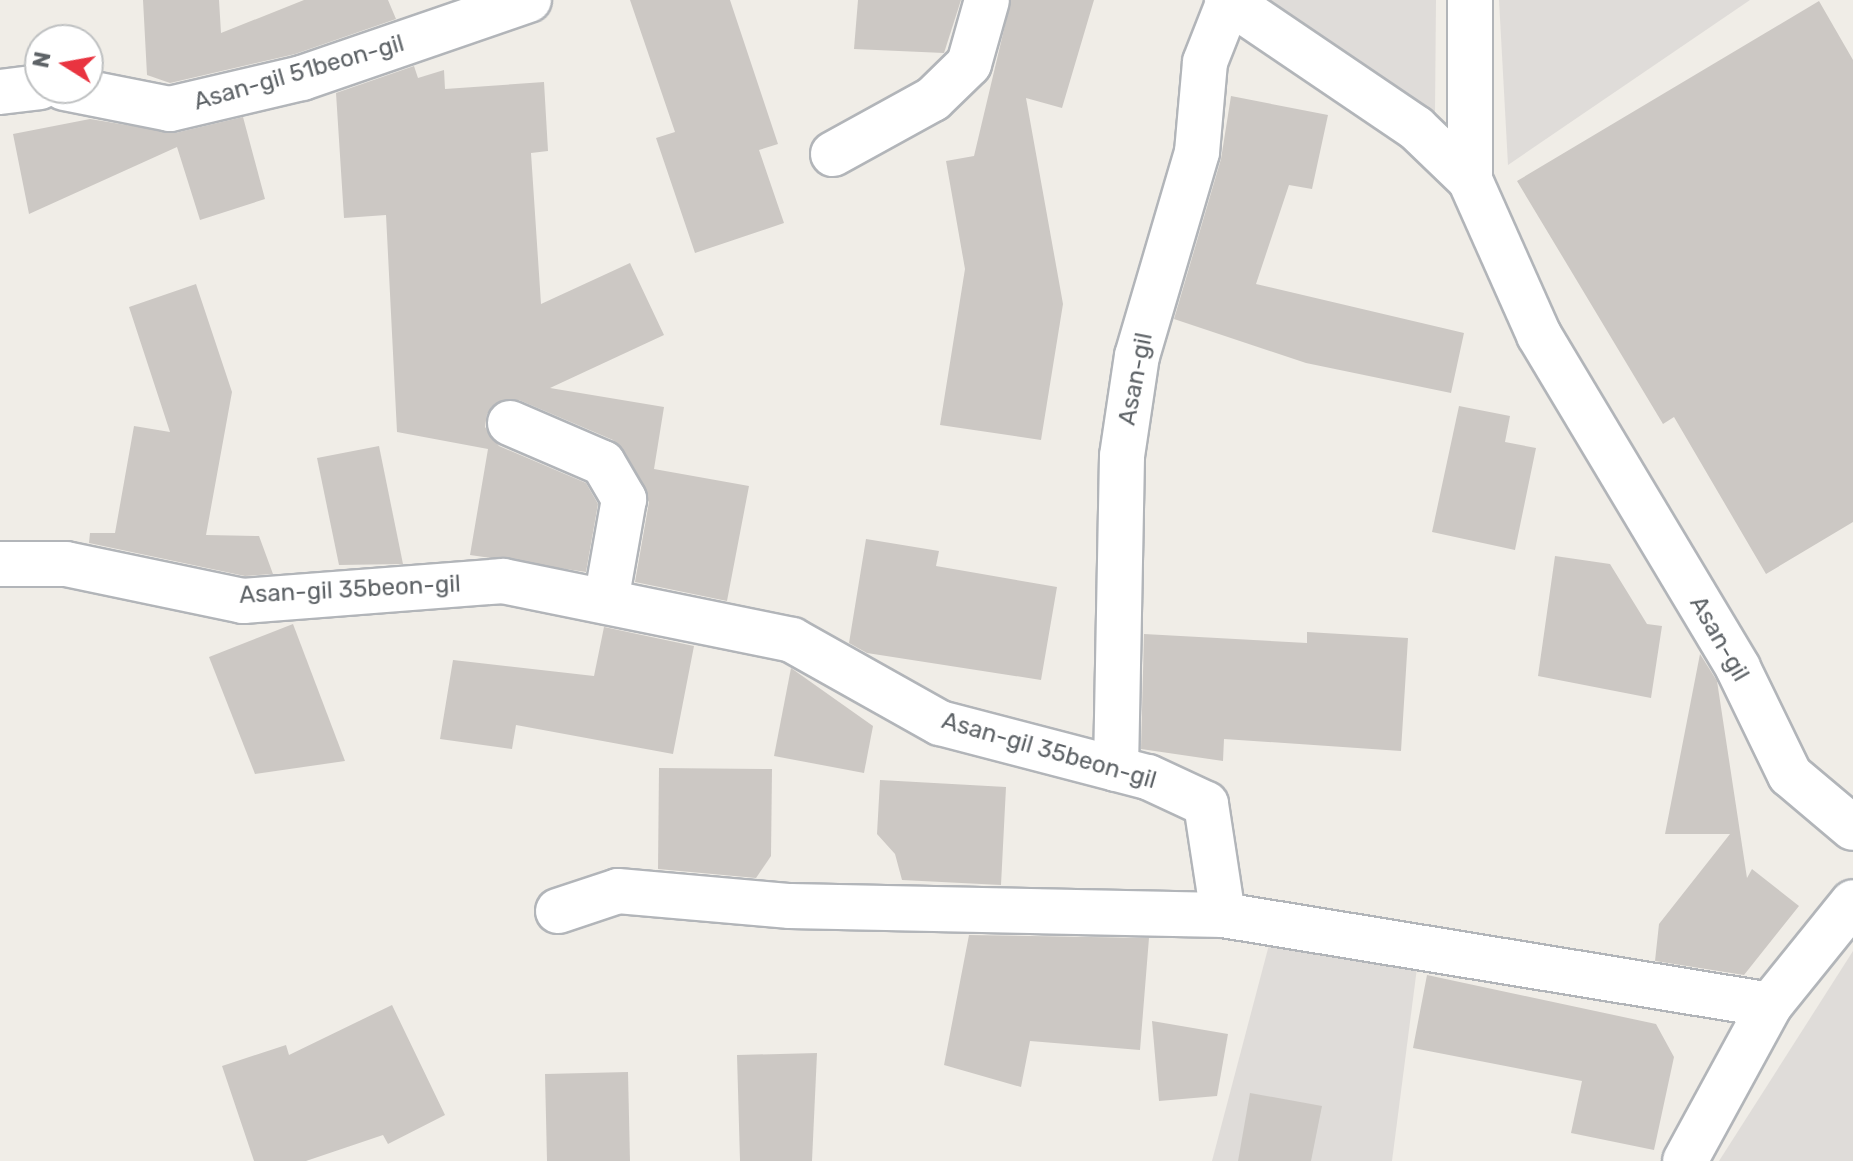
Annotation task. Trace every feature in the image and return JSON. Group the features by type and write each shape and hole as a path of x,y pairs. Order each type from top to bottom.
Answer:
{"street":[{"name":"Asan-gil 51beon-gil","path":"104,96 170,109 302,78 529,0"},
{"path":"833,154 933,99 969,64 987,0"},
{"name":"Asan-gil","path":"1470,0 1470,180"},
{"name":"Asan-gil","path":"1116,769 1122,456 1137,356 1197,152 1205,62 1228,1 1416,128 1470,180 1539,335 1738,668 1790,775 1853,828"},
{"path":"0,92 24,89"},
{"path":"510,423 603,463 624,499 606,601"},
{"name":"Asan-gil 35beon-gil","path":"0,564 66,564 243,601 503,581 792,640 940,723 1116,769 1206,804 1223,915"},
{"path":"558,911 618,891 790,906 1223,915 1770,1005"},
{"path":"1685,1161 1770,1005 1853,902"}],"shaded area":[{"path":"1270,0 1436,0 1435,113"},
{"path":"1499,0 1750,0 1508,165"},
{"path":"1270,941 1417,968 1392,1161 1212,1161"},
{"path":"1853,951 1853,1161 1719,1161"}],"building":[{"path":"143,0 219,0 221,33 304,0 388,0 396,19 295,54 170,83 147,75"},
{"path":"630,0 730,0 778,144 759,150 784,223 695,253 656,138 675,132"},
{"path":"858,0 961,0 944,53 854,49"},
{"path":"1011,0 1094,0 1062,108 1026,98 1063,304 1041,440 940,425 965,269 946,161 974,156"},
{"path":"1819,1 1853,60 1853,522 1766,574 1674,417 1663,424 1517,181"},
{"path":"414,66 418,78 444,70 445,89 544,82 548,151 531,153 541,304 630,263 664,335 550,388 664,407 654,469 749,486 727,601 635,582 649,502 613,440 519,400 496,403 487,414 485,427 499,446 586,483 598,504 586,572 470,555 488,449 397,432 386,215 344,218 336,93"},
{"path":"1231,96 1328,115 1312,189 1289,185 1256,284 1464,333 1451,393 1306,363 1174,319 1221,159"},
{"path":"243,117 265,199 200,220 177,147 29,214 13,134 90,119 175,133"},
{"path":"196,284 232,392 206,535 259,536 273,574 245,576 89,543 90,533 115,533 134,426 170,432 129,307"},
{"path":"1459,406 1510,416 1505,442 1536,448 1515,550 1432,532"},
{"path":"379,446 403,564 339,565 317,458"},
{"path":"866,539 939,551 936,566 1057,587 1041,680 867,653 849,643"},
{"path":"1555,556 1610,564 1647,624 1662,626 1651,698 1538,676"},
{"path":"293,624 345,761 255,774 209,657"},
{"path":"604,627 694,646 673,754 516,725 512,749 440,739 453,660 594,676"},
{"path":"1307,632 1408,638 1401,751 1224,739 1223,761 1141,749 1144,634 1307,643"},
{"path":"1700,654 1717,681 1747,878 1752,869 1799,906 1744,975 1655,961 1659,924 1730,834 1665,834"},
{"path":"791,668 873,726 864,773 774,756"},
{"path":"659,768 772,769 771,856 756,878 658,869"},
{"path":"880,780 1006,787 1001,885 902,880 895,854 877,834"},
{"path":"969,935 1149,938 1140,1050 1030,1041 1021,1087 944,1065"},
{"path":"1427,975 1656,1024 1674,1057 1654,1150 1571,1133 1582,1081 1413,1048"},
{"path":"392,1005 445,1115 388,1144 383,1135 306,1161 254,1161 222,1066 286,1045 289,1055"},
{"path":"1152,1021 1228,1034 1217,1096 1159,1101"},
{"path":"817,1053 812,1161 740,1161 737,1055"},
{"path":"628,1072 630,1161 547,1161 545,1074"},
{"path":"1250,1093 1322,1106 1311,1161 1238,1161"}]}
